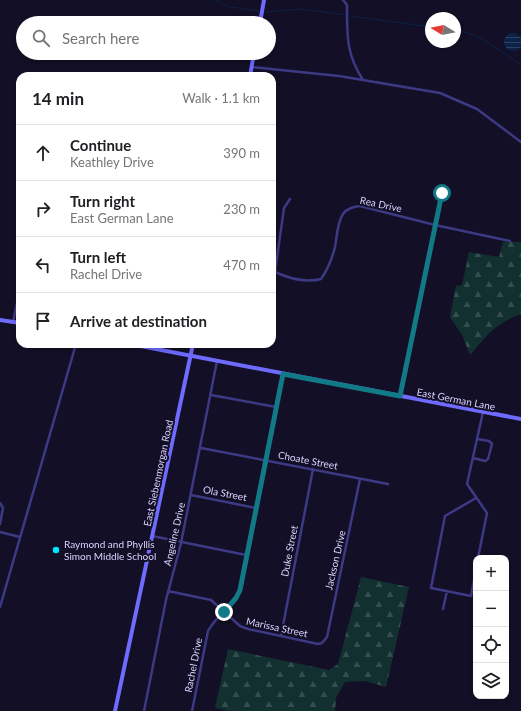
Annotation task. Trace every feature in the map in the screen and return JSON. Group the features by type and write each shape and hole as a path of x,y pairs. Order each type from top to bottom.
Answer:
{"street":[{"path":"261,16 264,0"},
{"path":"343,0 347,5 350,53 353,65 363,80"},
{"path":"251,72 253,60"},
{"path":"252,67 349,78 440,92 477,109 521,142"},
{"path":"400,396 442,193"},
{"path":"276,255 284,208 290,199"},
{"name":"Rea Drive","path":"276,274 310,282 321,279 328,268 334,249 340,219 344,212 352,207 360,206 435,225 510,241"},
{"path":"13,322 16,308"},
{"path":"0,320 16,322"},
{"path":"0,607 75,348"},
{"name":"East German Lane","path":"150,348 521,419"},
{"name":"East Siebenmorgan Road","path":"115,711 192,348"},
{"name":"Angeline Drive","path":"144,711 168,591 181,543 201,448 217,361"},
{"name":"Rachel Drive","path":"192,711 208,631 212,624 236,598 240,590 283,374"},
{"path":"211,395 276,407"},
{"path":"479,555 486,513 467,484 483,412"},
{"path":"473,458 487,461 492,444 489,441 477,438"},
{"name":"Choate Street","path":"201,448 388,484"},
{"name":"Duke Street","path":"281,636 313,469"},
{"name":"Jackson Drive","path":"322,643 326,637 360,479"},
{"name":"Ola Street","path":"191,495 256,508"},
{"path":"473,586 471,596 430,588 445,516 476,498"},
{"path":"0,503 3,508 0,524"},
{"path":"0,532 20,537"},
{"path":"152,536 246,555"},
{"name":"Marissa Street","path":"168,591 211,600 240,626 318,644 322,643"},
{"path":"443,609 447,591"}],"green space":[{"path":"503,242 521,242 521,314 498,326 470,355 462,335 450,317 456,286 462,285 469,252 499,257"},
{"path":"361,577 409,587 386,687 365,681 345,682 336,698 335,711 228,711 215,708 228,649 329,670 338,664"}],"water":[{"path":"513,33 519,36 522,42 519,48 513,51 507,48 504,42 507,36"}],"waterway":[{"path":"215,0 230,7 259,11"},
{"path":"265,12 301,9 345,15"},
{"path":"350,16 425,26"},
{"path":"461,31 481,39 521,64"}],"place":[{"name":"Raymond and Phyllis Simon Middle School","path":"56,550"}],"route":[{"path":"224,612 236,598 240,590 283,374 400,396 442,193"}]}
